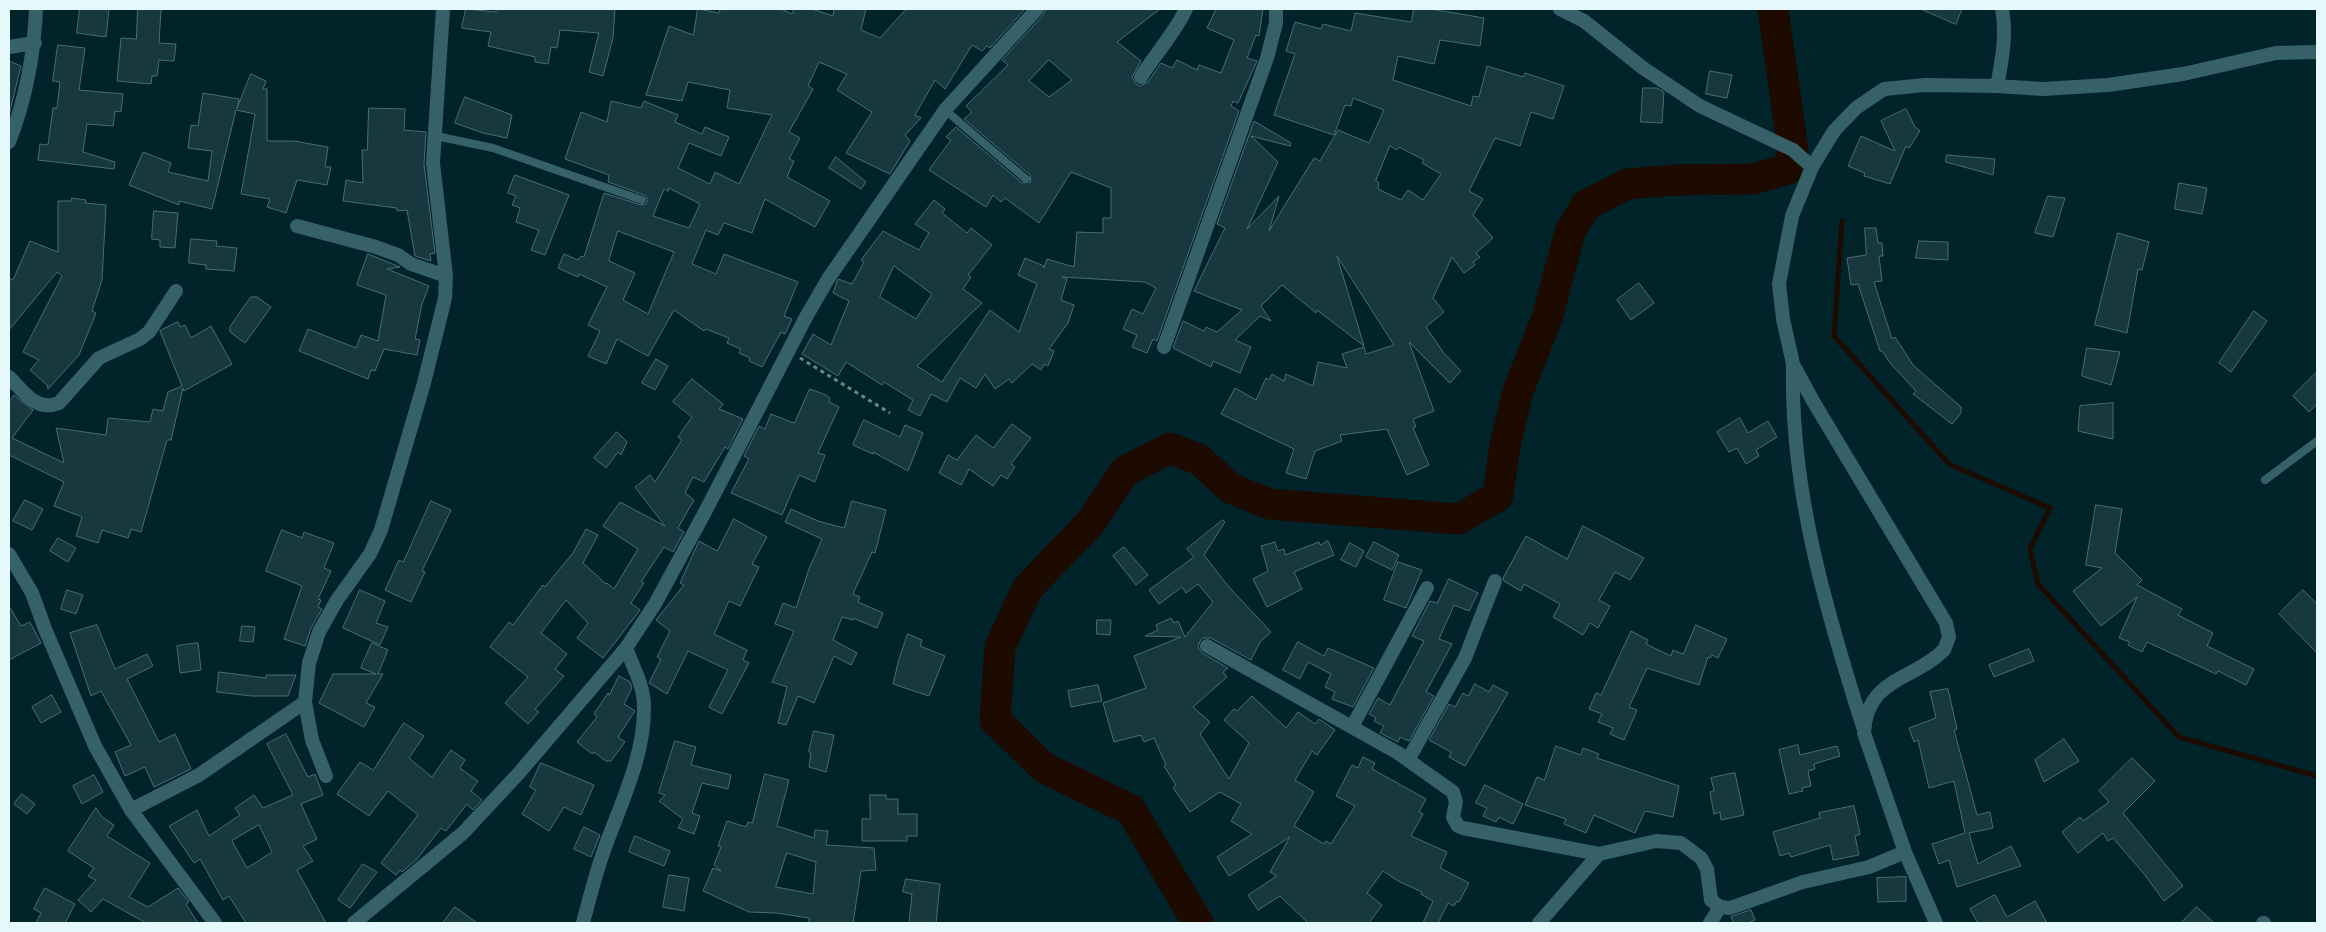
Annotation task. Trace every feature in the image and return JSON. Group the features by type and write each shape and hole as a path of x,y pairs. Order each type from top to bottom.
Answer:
{"street":[{"path":"9,142 25,94 35,43 36,9"},
{"path":"326,776 312,740 305,702 309,663 319,632 337,600 370,554 381,530 435,343 445,298 446,276 435,195 433,164 443,9"},
{"path":"354,923 463,833 519,773 626,648 655,604 828,279 945,110 1037,9"},
{"path":"1141,77 1154,54 1182,19 1186,9"},
{"path":"1164,347 1267,58 1276,23 1276,9"},
{"path":"1560,9 1584,21 1642,68 1700,106 1793,150 1812,167"},
{"path":"1997,86 2003,55 2005,25 2002,9"},
{"path":"9,47 35,43"},
{"path":"1864,733 1865,717 1870,703 1880,691 1900,677 1939,656 1948,644 1948,630 1934,601 1864,489 1794,364 1783,319 1779,284 1792,216 1812,167 1834,131 1856,108 1884,89 1925,85 2044,89 2108,85 2183,74 2276,52 2317,52"},
{"path":"297,226 376,247 398,255 411,264 446,276"},
{"path":"9,377 37,404 50,406 59,403 99,358 150,332 176,291"},
{"path":"1794,364 1792,403 1804,506 1814,559 1864,733 1905,852 1936,923"},
{"path":"9,554 32,593 45,629 95,746 132,810 215,923"},
{"path":"1408,760 1465,658 1495,581"},
{"path":"1352,727 1427,588"},
{"path":"1206,646 1408,760 1453,792 1456,802 1453,817 1458,826 1599,854 1656,841 1681,843 1701,858 1707,868 1709,896 1715,905 1720,907 1730,908 1803,882 1869,867 1905,852"},
{"path":"583,923 600,862 630,778 643,724 644,705 640,683 626,648"},
{"path":"132,810 199,775 305,702"},
{"path":"1539,923 1599,854"},
{"path":"1710,923 1720,907"}],"lane":[{"path":"945,110 1026,179"},
{"path":"436,136 493,148 642,200"},
{"path":"2264,480 2317,441"}],"path":[{"path":"789,351 890,413"}],"building":[{"path":"80,9 109,9 106,37 77,33"},
{"path":"138,9 161,9 159,43 176,44 174,61 159,60 157,76 152,76 151,84 117,81 121,38 136,39"},
{"path":"466,9 496,12 496,9 615,9 613,38 603,76 589,72 599,33 560,30 557,48 551,47 548,64 535,62 535,57 488,46 491,32 462,28"},
{"path":"698,9 719,13 720,9 781,9 792,14 794,9 812,9 833,16 834,9 866,9 861,30 880,38 906,9 1025,9 990,48 987,46 982,51 972,45 945,89 935,80 915,115 921,118 905,135 910,141 890,174 846,153 872,112 837,90 847,74 819,62 808,86 813,89 789,132 800,138 789,159 794,161 787,177 830,201 815,227 765,199 752,233 724,223 718,235 706,230 692,264 716,274 724,254 798,282 784,316 792,319 785,334 781,332 762,367 749,361 750,358 739,353 741,349 727,343 729,338 706,329 704,331 674,310 648,356 617,339 606,364 588,356 600,331 588,325 607,287 579,274 578,277 558,268 564,254 578,260 581,256 584,257 604,193 641,205 646,204 648,199 644,195 608,182 609,175 565,159 581,112 607,122 611,101 641,108 644,101 678,115 675,122 702,134 705,127 729,137 721,156 689,143 678,168 710,184 715,172 739,184 772,115 727,108 730,90 688,82 682,101 646,95 669,26 693,35","holes":["669,188 700,204 689,228 653,216 664,189 668,191","618,231 674,252 648,314 623,300 635,273 609,261"]},
{"path":"1046,9 1160,9 1117,42 1141,61 1132,77 1136,84 1140,86 1148,82 1161,63 1172,68 1177,60 1197,70 1199,65 1221,73 1234,40 1207,28 1216,9 1263,9 1259,36 1256,35 1247,58 1257,61 1238,103 1233,101 1231,106 1239,111 1157,341 1153,339 1147,353 1132,347 1137,335 1123,329 1132,309 1143,314 1156,288 1145,282 1062,277 1067,279 1061,300 1074,305 1068,323 1049,349 1054,351 1048,366 1044,364 1041,370 1032,364 1012,383 1009,379 995,389 985,374 976,388 960,378 947,402 931,394 920,416 908,410 913,400 884,382 882,385 846,362 838,376 802,354 813,334 831,345 849,301 833,293 838,279 852,284 864,262 861,260 883,231 919,250 929,233 915,224 934,200 945,209 942,213 967,233 971,228 992,245 968,275 971,277 963,289 982,303 917,366 942,382 990,310 1019,332 1037,284 1018,275 1025,258 1044,266 1044,268 1047,259 1074,267 1077,232 1103,233 1103,218 1111,218 1111,188 1071,172 1039,223 1005,198 1001,202 993,195 986,207 929,170 951,140 946,137 956,127 1022,183 1031,182 1030,175 964,119 972,112 966,106 1008,65 1002,60 1043,15","holes":["1049,60 1072,80 1049,97 1029,81","894,266 932,294 916,319 880,297"]},
{"path":"1414,9 1431,9 1484,18 1480,46 1440,40 1434,64 1398,56 1393,80 1471,106 1473,96 1479,97 1487,66 1523,77 1525,73 1564,86 1553,119 1531,112 1520,146 1495,138 1469,191 1483,199 1473,215 1493,238 1476,253 1480,257 1473,262 1475,265 1464,273 1452,257 1433,298 1444,312 1426,327 1443,352 1461,371 1450,383 1409,342 1434,411 1413,419 1416,427 1413,428 1429,465 1407,475 1387,429 1340,435 1342,441 1315,451 1306,479 1286,473 1294,449 1221,414 1235,388 1256,400 1266,378 1269,380 1272,374 1284,381 1286,374 1313,386 1318,362 1347,368 1342,354 1364,347 1366,354 1394,345 1337,256 1364,346 1317,310 1316,313 1282,285 1261,306 1271,321 1260,316 1235,340 1251,347 1240,373 1213,361 1211,367 1173,348 1183,321 1204,331 1206,327 1217,332 1242,310 1194,291 1225,228 1217,224 1254,121 1291,143 1290,146 1251,136 1278,162 1247,229 1279,196 1269,231 1314,158 1320,161 1338,130 1369,143 1384,110 1353,98 1351,106 1345,105 1334,135 1274,115 1295,54 1286,51 1295,22 1321,29 1323,24 1351,31 1355,13 1411,22","holes":["1390,146 1397,150 1399,147 1424,160 1422,163 1441,174 1423,200 1408,190 1401,200 1378,189 1379,183 1376,181"]},
{"path":"1921,9 1962,9 1956,24"},
{"path":"58,45 85,48 79,90 123,94 121,112 115,111 113,126 87,124 83,152 115,162 114,169 38,160 40,144 48,145 53,108 57,108 60,82 53,81"},
{"path":"9,61 21,66 9,115"},
{"path":"1710,71 1732,75 1727,98 1706,94"},
{"path":"251,74 266,81 263,89 267,89 267,141 294,141 328,147 325,167 331,167 327,185 297,180 286,213 267,207 270,199 241,194 255,114 236,110 212,209 179,201 179,205 129,185 143,152 171,163 168,172 208,181 212,151 188,148 191,125 198,126 203,93 239,99 237,108"},
{"path":"1643,88 1657,88 1664,92 1662,123 1641,122"},
{"path":"465,97 512,115 507,138 483,133 455,123"},
{"path":"369,108 405,109 404,130 426,132 424,164 435,253 430,254 431,261 415,256 407,210 397,211 397,208 343,201 346,180 363,183 362,150 367,150"},
{"path":"1906,109 1915,127 1920,131 1909,148 1906,146 1890,184 1864,176 1865,173 1848,166 1861,136 1895,151 1881,121"},
{"path":"1947,155 1995,159 1993,175 1946,162"},
{"path":"836,157 866,182 861,189 829,168"},
{"path":"515,175 569,195 545,255 531,250 539,230 516,222 520,208 512,205 516,196 508,193"},
{"path":"2179,183 2207,188 2202,214 2175,209"},
{"path":"2048,196 2065,198 2053,237 2035,233"},
{"path":"72,198 86,200 85,203 106,205 102,280 92,311 96,313 79,355 48,389 47,385 30,370 39,360 23,352 62,276 57,272 9,330 9,278 13,280 30,241 58,252 58,201 71,201"},
{"path":"154,211 178,213 175,248 160,247 160,240 152,239"},
{"path":"1865,228 1876,228 1878,243 1882,243 1883,256 1879,256 1882,281 1874,282 1892,339 1895,337 1913,365 1961,407 1961,413 1952,424 1913,394 1916,391 1880,351 1858,284 1851,285 1847,258 1866,255"},
{"path":"2118,233 2149,242 2142,270 2138,269 2127,333 2095,325"},
{"path":"191,239 217,241 216,246 237,248 234,271 206,269 206,265 189,263"},
{"path":"1919,241 1948,242 1948,260 1916,258"},
{"path":"368,254 400,267 387,269 429,286 422,304 415,339 420,340 417,355 384,349 375,371 371,370 368,379 299,351 308,329 356,348 361,335 378,341 386,295 357,285"},
{"path":"1639,283 1654,303 1631,320 1617,300"},
{"path":"251,297 257,297 271,307 245,343 230,332 230,327"},
{"path":"2254,311 2267,321 2231,372 2219,363"},
{"path":"178,322 180,327 185,325 191,338 211,326 232,364 184,391 183,388 171,440 167,440 141,532 131,529 128,538 102,530 98,543 76,536 82,517 54,506 64,482 9,455 9,402 14,395 33,410 12,438 64,463 56,428 106,435 108,418 150,422 153,409 163,411 168,392 182,386 160,331"},
{"path":"2087,348 2120,352 2111,385 2082,376"},
{"path":"656,359 668,366 655,390 642,383"},
{"path":"2317,372 2317,404 2309,412 2293,396"},
{"path":"692,379 723,404 719,409 743,419 728,449 725,447 704,482 693,477 685,493 694,500 678,528 684,532 673,552 664,547 641,582 644,583 631,603 640,610 603,658 577,638 588,623 566,600 541,633 567,654 555,669 564,676 535,709 539,712 528,724 505,703 528,677 490,647 509,622 513,625 543,585 545,587 573,553 586,529 598,535 583,563 614,589 638,549 603,526 620,502 665,526 635,487 650,475 655,482 682,440 678,437 692,417 673,402"},
{"path":"810,389 826,395 830,398 829,402 839,407 818,453 825,455 815,482 799,475 782,515 731,493 749,459 744,456 759,426 765,429 771,414 794,423"},
{"path":"2113,403 2113,439 2078,431 2080,406"},
{"path":"1740,418 1748,433 1768,421 1777,437 1756,450 1759,456 1746,464 1737,448 1729,452 1717,432"},
{"path":"864,420 900,437 905,425 923,433 908,471 873,452 873,454 853,445"},
{"path":"1012,424 1031,438 1011,464 1015,467 1007,479 1001,475 993,486 969,469 961,485 939,473 948,455 957,460 976,435 993,448"},
{"path":"617,432 627,442 621,455 618,452 606,468 594,458"},
{"path":"25,500 43,509 32,530 13,521"},
{"path":"431,501 451,510 422,571 425,572 411,602 385,590 399,560 403,562"},
{"path":"852,501 886,510 875,553 872,552 853,594 860,597 858,602 883,613 877,628 853,618 853,620 842,617 833,640 857,653 851,665 834,656 814,703 798,696 786,725 778,723 787,687 772,682 794,631 775,624 783,603 796,608 809,569 822,539 785,522 791,509 818,521 844,528"},
{"path":"2096,505 2122,509 2115,553 2142,580 2137,585 2182,609 2178,615 2213,633 2207,646 2254,669 2246,685 2218,671 2216,674 2147,642 2142,652 2128,645 2130,642 2119,638 2137,597 2101,626 2073,591 2102,568 2086,565"},
{"path":"734,519 767,537 752,564 759,567 740,606 729,601 714,634 747,650 743,660 749,663 722,714 709,707 728,670 688,651 667,694 649,683 661,659 657,657 670,631 656,620 684,585 680,583 699,541 717,551"},
{"path":"1223,520 1225,522 1204,555 1228,586 1271,632 1260,642 1251,660 1211,638 1203,638 1200,641 1198,647 1202,653 1228,668 1223,672 1227,677 1193,707 1210,722 1200,734 1229,779 1249,743 1224,720 1234,709 1237,711 1252,696 1286,728 1298,712 1315,724 1319,719 1335,730 1317,755 1312,751 1295,780 1314,792 1294,826 1324,844 1326,841 1331,844 1355,806 1336,796 1352,765 1358,768 1363,757 1375,763 1372,769 1426,799 1419,812 1423,814 1411,836 1447,852 1440,868 1469,883 1459,902 1457,901 1454,906 1448,903 1438,923 1423,923 1433,901 1421,894 1422,892 1398,881 1383,871 1367,893 1382,905 1369,923 1308,923 1280,896 1258,910 1248,895 1277,876 1270,872 1290,837 1229,876 1217,857 1252,834 1231,821 1241,804 1220,792 1190,812 1173,788 1176,785 1164,766 1166,765 1154,738 1144,742 1141,735 1114,742 1103,703 1146,688 1134,656 1181,637 1145,636 1158,630 1156,625 1171,618 1174,623 1178,621 1185,637 1213,602 1198,584 1186,593 1182,587 1159,604 1149,590 1194,557 1187,549"},
{"path":"1583,526 1644,558 1630,580 1615,572 1599,600 1610,606 1598,628 1590,623 1583,635 1553,617 1560,604 1524,584 1521,591 1504,581 1503,578 1526,536 1567,559"},
{"path":"282,530 302,538 304,532 334,543 324,568 331,571 318,599 321,600 318,607 322,609 311,628 305,646 284,639 302,586 266,571"},
{"path":"58,538 76,548 68,562 50,551"},
{"path":"1328,541 1334,555 1294,572 1302,589 1267,607 1253,579 1268,571 1261,546 1275,542 1278,551 1284,549 1285,555 1319,542 1320,545"},
{"path":"1374,542 1399,555 1392,570 1366,557"},
{"path":"1350,543 1364,551 1356,567 1341,560"},
{"path":"1124,547 1148,575 1136,585 1113,556"},
{"path":"1398,562 1422,570 1406,608 1384,600"},
{"path":"1449,579 1478,593 1469,611 1454,605 1439,639 1452,644 1426,692 1434,696 1409,741 1400,737 1398,742 1380,733 1384,726 1374,721 1376,718 1369,714 1378,698 1390,705 1424,641 1412,636 1430,601 1437,603"},
{"path":"67,590 83,595 76,614 61,609"},
{"path":"360,590 385,601 376,623 388,627 380,645 343,628"},
{"path":"2303,590 2317,604 2317,653 2279,614"},
{"path":"9,606 21,626 30,622 41,643 9,660"},
{"path":"1097,620 1111,620 1110,635 1097,634"},
{"path":"97,625 115,669 147,654 153,666 127,679 159,742 175,734 191,769 154,787 145,767 125,776 115,752 131,745 101,691 91,696 70,633"},
{"path":"1696,625 1727,639 1718,658 1712,655 1710,658 1708,657 1699,685 1647,668 1629,707 1637,710 1624,740 1610,734 1613,728 1598,722 1602,714 1589,709 1596,693 1601,695 1631,631 1648,640 1646,644 1671,656 1673,650 1683,654"},
{"path":"242,626 255,627 253,642 240,641"},
{"path":"908,634 922,640 920,646 945,656 929,696 893,684"},
{"path":"1298,642 1324,656 1328,648 1374,668 1353,707 1332,699 1335,692 1325,687 1331,674 1308,662 1300,679 1283,670"},
{"path":"198,643 201,670 180,673 177,646"},
{"path":"372,643 388,650 378,674 383,674 366,703 375,707 364,727 319,703 333,674 376,674 361,668"},
{"path":"2029,649 2034,661 1994,677 1989,665"},
{"path":"219,672 266,678 266,675 296,675 288,696 252,696 217,692"},
{"path":"619,676 630,682 632,688 624,704 635,711 618,737 625,742 611,761 606,761 594,752 592,754 577,742 597,717 594,714 608,693 609,695"},
{"path":"1475,684 1489,692 1493,685 1508,693 1465,766 1449,757 1451,752 1429,740 1449,704 1455,707 1463,693 1468,696"},
{"path":"1098,685 1102,701 1071,707 1068,691"},
{"path":"1948,689 1957,729 1954,730 1977,815 1990,812 1993,828 1969,833 1978,864 2011,846 2021,866 1957,887 1949,860 1939,864 1932,844 1965,833 1954,781 1929,788 1918,740 1914,742 1909,728 1936,718 1930,692"},
{"path":"52,695 61,712 41,723 32,707"},
{"path":"404,723 424,736 409,758 432,777 451,750 465,760 460,768 478,781 471,791 482,800 473,810 467,804 446,831 441,828 417,859 402,872 400,870 396,875 381,863 418,815 388,791 369,816 337,794 360,762 373,770"},
{"path":"814,731 834,735 826,772 809,767 811,753 809,752"},
{"path":"286,734 308,777 315,774 323,795 301,804 317,839 303,846 313,861 297,870 326,923 246,923 229,896 223,900 200,859 194,863 169,826 197,810 209,836 240,815 235,808 254,795 263,808 293,795 267,744","holes":["259,825 272,852 247,868 232,841"]},
{"path":"2064,739 2079,761 2044,782 2035,760"},
{"path":"675,741 696,747 691,765 731,775 728,789 702,783 692,813 700,816 694,834 678,828 683,819 659,801 665,795 659,793"},
{"path":"1798,745 1800,755 1837,746 1840,756 1814,764 1815,769 1808,771 1811,786 1802,788 1803,791 1789,794 1779,750"},
{"path":"1556,746 1581,755 1583,748 1599,754 1597,758 1679,786 1673,817 1645,811 1635,833 1594,815 1586,833 1564,824 1566,819 1525,805 1537,777 1544,780"},
{"path":"2132,758 2155,781 2123,813 2183,886 2164,901 2145,875 2113,838 2108,841 2103,833 2078,853 2062,832 2080,817 2083,821 2109,802 2099,791"},
{"path":"541,763 594,785 581,815 564,807 549,831 522,814 536,790 530,787"},
{"path":"1735,773 1744,815 1721,820 1720,812 1714,814 1710,792 1714,791 1711,778"},
{"path":"765,774 789,780 777,826 814,838 815,830 828,831 826,845 874,848 876,870 861,871 853,923 809,923 809,918 776,913 749,912 703,891 713,868 721,871 714,865 721,847 718,846 727,821 746,827 748,822 752,823","holes":["787,853 816,862 813,894 776,887"]},
{"path":"94,775 103,792 82,804 73,786"},
{"path":"1485,785 1523,804 1513,824 1499,817 1496,822 1483,816 1487,808 1476,803"},
{"path":"22,794 35,804 27,814 14,804"},
{"path":"870,795 886,795 886,799 898,799 898,814 917,814 917,836 907,836 907,841 862,841 862,819 870,819"},
{"path":"1854,806 1860,834 1855,836 1859,855 1833,860 1830,845 1791,857 1789,853 1780,856 1773,832 1820,818 1819,813"},
{"path":"96,808 102,817 114,825 107,836 150,863 129,897 148,907 178,888 189,902 186,904 198,923 146,923 103,899 91,912 78,900 96,880 88,876 94,868 68,851"},
{"path":"584,827 600,835 591,857 574,849"},
{"path":"635,836 670,851 664,866 629,852"},
{"path":"363,864 377,872 350,908 338,900"},
{"path":"669,875 689,878 684,911 663,907"},
{"path":"1906,877 1906,901 1878,902 1877,878"},
{"path":"906,879 940,884 936,923 909,923 912,894 903,892"},
{"path":"45,888 75,904 65,923 36,923 41,913 34,909"},
{"path":"1995,895 2007,917 2035,901 2047,923 1978,923 1970,909"},
{"path":"455,907 477,923 443,923"},
{"path":"2197,907 2214,923 2181,923"},
{"path":"1751,910 1755,920 1748,923 1734,923 1731,917"}],"waterway":[{"path":"1198,923 1131,810 1043,767 995,720 1000,647 1027,589 1091,522 1125,471 1170,448 1200,460 1230,488 1269,504 1459,519 1498,496 1505,445 1518,391 1547,318 1570,232 1586,205 1627,184 1674,180 1753,179 1788,169 1793,150 1773,9"},
{"path":"1842,221 1834,336 1949,464 2050,508 2030,549 2038,584 2179,737 2317,776"}]}
